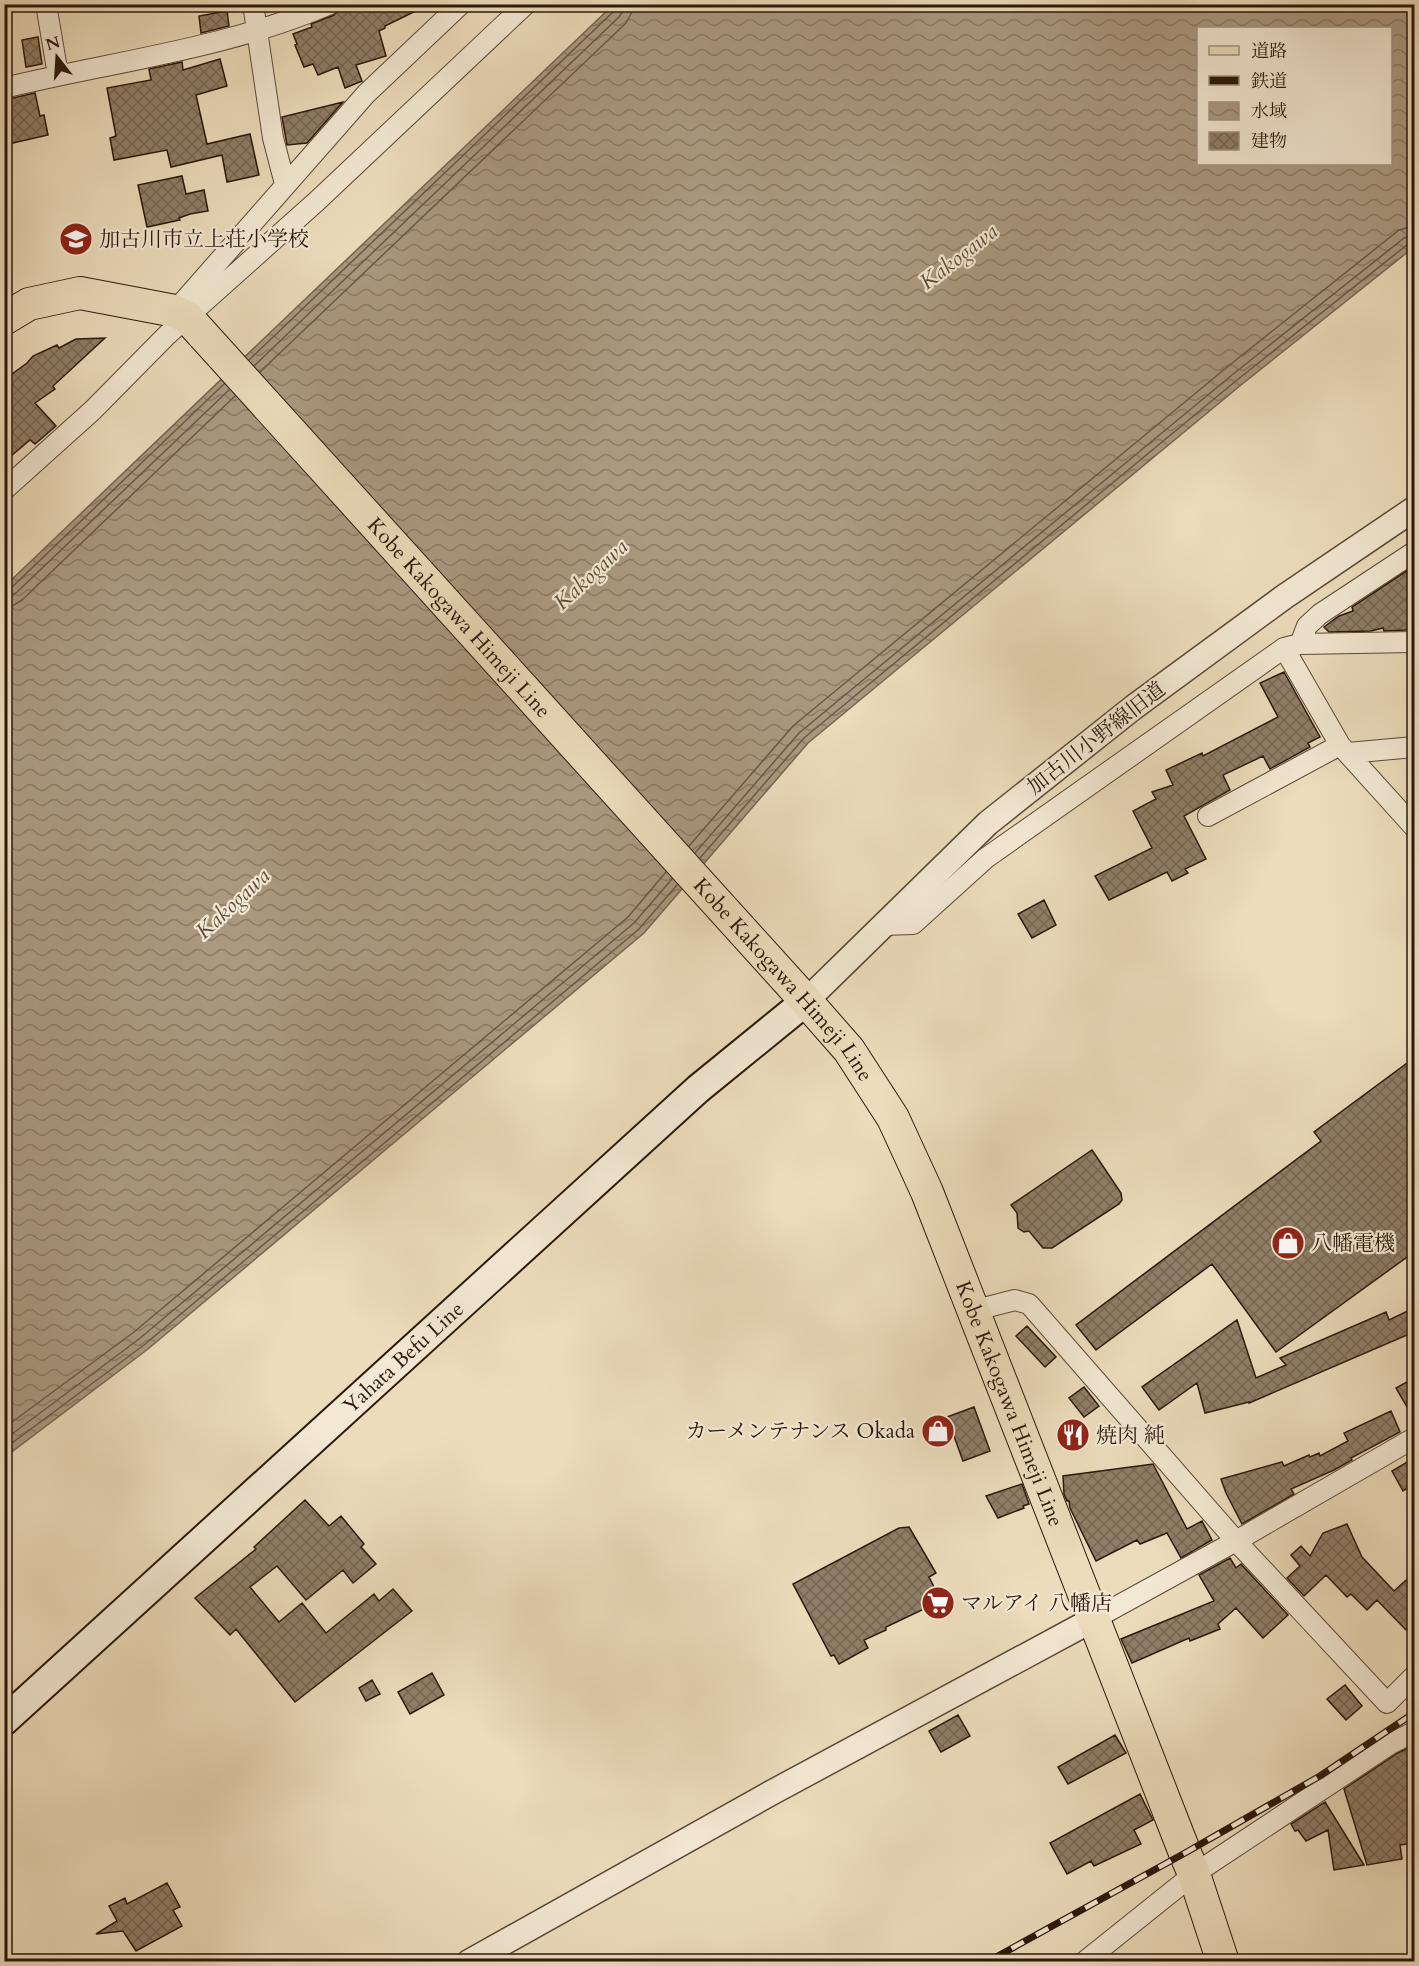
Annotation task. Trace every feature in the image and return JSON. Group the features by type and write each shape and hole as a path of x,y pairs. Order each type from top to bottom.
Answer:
{"main road":[{"path":"4,319 29,304 80,293 188,321"},
{"name":"Kobe Kakogawa Himeji Line","path":"188,321 785,977 849,1050 893,1118 927,1192 1194,1874 1223,1962"},
{"name":"Yahata Befu Line","path":"4,1721 698,1089 806,1001"}],"street":[{"path":"45,4 58,75"},
{"path":"253,4 273,138 285,184"},
{"path":"4,88 159,55 257,30 330,4"},
{"path":"188,321 285,184 366,94 461,4"},
{"path":"4,490 93,410 526,4"},
{"name":"加古川小野線旧道","path":"806,1001 988,823 1134,707 1284,597 1414,509"},
{"path":"883,925 913,924 986,858 1292,646 1320,614 1414,552"},
{"path":"1292,646 1410,639"},
{"path":"1292,646 1344,749 1414,827"},
{"path":"1208,816 1344,749 1414,747"},
{"path":"972,1311 1015,1300 1029,1304 1236,1541 1387,1703 1414,1676"},
{"path":"469,1962 771,1793 1236,1541 1414,1438"},
{"path":"1084,1962 1194,1874 1392,1743 1414,1732"}],"water":[{"name":"Kakogawa","path":"613,5 1414,5 1414,247 1241,385 808,743 644,933 148,1349 5,1457 5,586"}],"building":[{"path":"347,4 430,4 379,31 386,56 356,65 362,81 345,88 338,67 318,75 313,64 304,67 293,34 334,15"},
{"path":"227,11 229,26 201,33 199,16"},
{"path":"38,37 42,64 26,67 22,40"},
{"path":"220,59 227,86 196,95 207,144 250,134 259,175 227,182 222,155 171,167 167,150 114,160 110,138 116,136 107,88 151,80 149,69 182,62 183,70"},
{"path":"35,93 40,116 44,115 48,135 4,145 4,100"},
{"path":"343,102 307,143 287,145 282,117"},
{"path":"182,176 186,194 204,190 208,211 147,227 138,185"},
{"path":"105,338 53,386 55,389 35,403 56,426 35,444 30,440 4,462 4,380 33,356 57,345 59,348 76,339"},
{"path":"1414,566 1414,627 1405,630 1384,631 1383,628 1371,631 1329,632 1324,627 1339,616 1353,611 1352,607"},
{"path":"1284,672 1320,737 1308,743 1310,747 1270,769 1263,756 1223,775 1230,790 1184,816 1206,859 1185,869 1188,873 1172,881 1167,872 1109,900 1095,876 1152,848 1133,811 1156,799 1152,792 1173,785 1166,770 1202,753 1203,756 1278,717 1260,683"},
{"path":"1044,900 1056,925 1032,938 1018,914"},
{"path":"1414,1058 1414,1252 1276,1352 1212,1264 1096,1350 1076,1325 1321,1141 1314,1132"},
{"path":"1092,1150 1121,1193 1122,1200 1052,1248 1043,1248 1029,1231 1024,1232 1018,1228 1017,1213 1011,1205"},
{"path":"1414,1308 1414,1332 1249,1403 1205,1413 1197,1383 1159,1410 1142,1387 1237,1320 1256,1378 1286,1365 1280,1358 1386,1312 1389,1320"},
{"path":"1027,1326 1056,1357 1045,1367 1016,1336"},
{"path":"1414,1378 1414,1419 1396,1388"},
{"path":"1084,1387 1099,1406 1084,1417 1069,1398"},
{"path":"974,1407 990,1451 963,1461 947,1417"},
{"path":"1391,1411 1400,1432 1351,1458 1352,1460 1334,1470 1291,1489 1294,1494 1242,1524 1221,1479 1282,1462 1284,1466 1309,1455 1310,1457 1319,1453 1320,1456 1348,1441 1344,1433"},
{"path":"1414,1458 1414,1484 1403,1491 1392,1471"},
{"path":"1153,1464 1187,1529 1202,1521 1212,1540 1181,1558 1167,1533 1140,1544 1137,1540 1096,1561 1064,1494 1063,1476"},
{"path":"1022,1484 1029,1504 998,1518 986,1496"},
{"path":"305,1500 329,1526 341,1516 364,1544 361,1547 376,1564 353,1583 343,1570 306,1600 277,1566 250,1587 279,1622 302,1603 326,1633 374,1594 379,1601 393,1589 412,1611 295,1702 236,1629 230,1635 195,1598 256,1549 254,1547"},
{"path":"1347,1524 1362,1557 1394,1591 1414,1573 1414,1621 1406,1630 1377,1600 1367,1610 1351,1594 1347,1597 1326,1575 1304,1596 1287,1578 1300,1566 1291,1555 1301,1546 1310,1556 1323,1533"},
{"path":"909,1527 936,1573 929,1577 941,1601 864,1640 868,1648 839,1664 834,1655 831,1656 793,1584 899,1528"},
{"path":"1230,1558 1236,1568 1241,1564 1288,1615 1263,1638 1236,1608 1218,1624 1220,1629 1190,1641 1189,1638 1132,1663 1121,1639 1214,1601 1199,1575"},
{"path":"432,1673 444,1695 410,1714 398,1692"},
{"path":"372,1680 380,1694 366,1701 359,1688"},
{"path":"1345,1685 1362,1706 1346,1720 1327,1699"},
{"path":"958,1715 970,1736 941,1752 929,1731"},
{"path":"1115,1735 1126,1753 1068,1784 1058,1767"},
{"path":"1414,1745 1414,1843 1400,1845 1402,1859 1367,1865 1344,1789"},
{"path":"1140,1794 1153,1820 1134,1830 1141,1844 1094,1866 1091,1861 1067,1874 1050,1843"},
{"path":"1325,1802 1364,1865 1334,1870 1328,1830 1306,1841 1298,1830 1295,1831 1291,1824"},
{"path":"167,1883 180,1907 173,1910 182,1926 136,1951 123,1931 96,1934 117,1921 109,1906 125,1898 127,1904"}],"railway":[{"path":"987,1962 1320,1776 1414,1713"}],"place":[{"name":"加古川市立上荘小学校","path":"76,239"},
{"name":"八幡電機","path":"1288,1243"},
{"name":"カーメンテナンス Okada","path":"938,1431"},
{"name":"焼肉 純","path":"1073,1435"},
{"name":"マルアイ 八幡店","path":"938,1603"}]}
